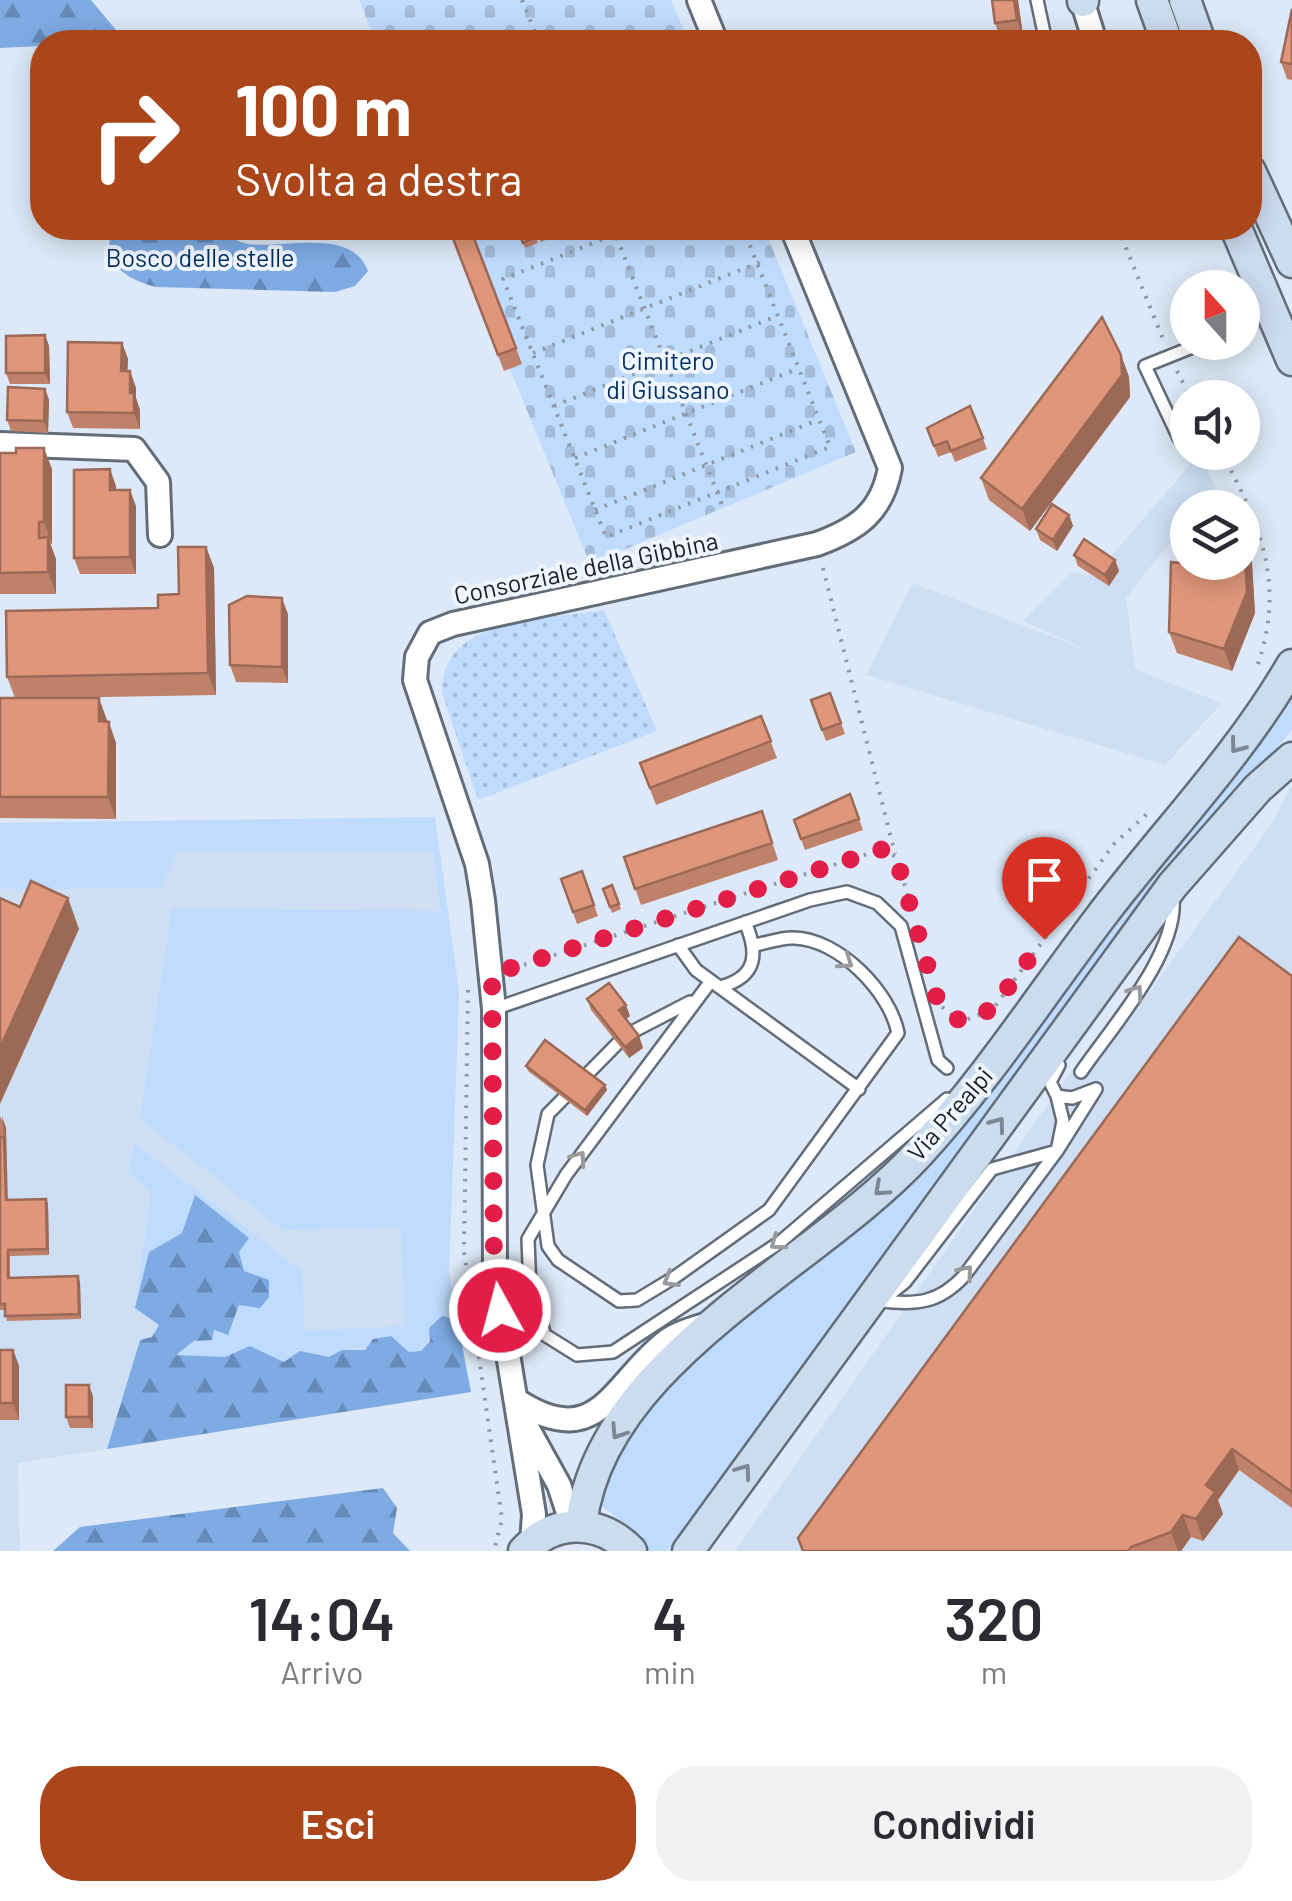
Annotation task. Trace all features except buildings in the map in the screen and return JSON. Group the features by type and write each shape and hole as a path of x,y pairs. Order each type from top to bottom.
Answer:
{"main road":[{"path":"1152,0 1163,30"},
{"path":"1185,0 1196,30"},
{"path":"1262,196 1291,257"},
{"path":"1241,240 1292,360"},
{"name":"Via Prealpi","path":"576,1526 588,1480 653,1382 716,1322 915,1158 961,1106 1229,756 1292,665"},
{"name":"Via Prealpi","path":"693,1548 1172,886 1258,788 1292,758"},
{"path":"528,1547 576,1526 615,1536 631,1551"}],"street":[{"path":"699,0 711,30"},
{"path":"1083,0 1092,30"},
{"name":"Consorziale della Gibbina","path":"528,1547 534,1514 494,1274 492,974 477,864 416,680 417,656 430,633 817,544 851,532 872,513 886,492 890,468 797,240"},
{"path":"0,444 134,450 158,482 160,535"},
{"path":"518,1406 562,1420 598,1413 661,1346 716,1322"},
{"path":"518,1406 576,1526"}],"lane":[{"path":"1036,0 1043,30"},
{"path":"1170,356 1146,366 1170,418"},
{"path":"1080,1072 1156,960 1174,910 1172,886"},
{"path":"494,1009 810,900 847,892 876,904 901,926 938,1060 947,1068"},
{"path":"632,1032 698,998 715,984 739,982 754,964 755,945 745,922"},
{"path":"618,1042 548,1114 536,1165 548,1246 558,1260 619,1301 637,1300 726,1245 769,1210 898,1033 894,1012 876,982 828,950 796,937 755,945"},
{"path":"678,945 696,970 859,1089"},
{"path":"1057,1151 1063,1121 1051,1076 1108,998 1128,945"},
{"path":"698,998 542,1211 528,1239 530,1291 545,1335 578,1355 613,1352 779,1242 945,1102 1040,979 1071,958"},
{"path":"881,1302 926,1303 947,1294 1057,1151 1096,1089 1072,1098 1056,1096"},
{"name":"Via Prealpi","path":"853,1322 905,1282 992,1168 1057,1151"}],"path":[{"path":"522,0 534,30"},
{"path":"600,240 503,279 606,537 830,447 748,240"},
{"path":"617,240 722,504"},
{"path":"1123,240 1170,354"},
{"path":"533,353 760,262"},
{"path":"554,406 778,316"},
{"path":"574,458 798,368"},
{"path":"595,510 819,420"},
{"path":"1231,470 1254,514 1272,583 1268,636 1256,672"},
{"path":"817,544 915,918"},
{"path":"938,1002 961,1022 992,1009 1114,844 1160,801"},
{"path":"494,1551 502,1518 464,1252 463,1062 468,987 492,974 857,854 883,849 896,857"}],"shaded area":[{"path":"1185,470 1208,470 1215,487 1212,490 1170,490 1170,542 1126,598 1135,669 1222,703 1165,765 866,675 913,583 1094,653 1023,621 1073,572 1094,576"},
{"path":"1292,784 1292,1551 735,1551 1074,1067 1088,1076 1272,823"},
{"path":"435,817 459,993 449,1272 471,1392 18,1463 20,1551 0,1551 0,823"}],"green space":[{"path":"0,0 91,0 116,30 30,30 30,47 0,48"},
{"path":"359,0 671,0 684,30 371,30"},
{"name":"Bosco delle stelle","path":"110,240 332,244 360,257 368,271 355,286 335,292 156,287 125,274 109,250"},
{"name":"Cimitero di Giussano","path":"457,240 769,240 856,452 590,564"},
{"path":"604,610 657,731 478,800 442,693 446,668 459,649 501,626"},
{"path":"1292,698 1292,730 1207,828 667,1551 649,1551 634,1530 600,1505 604,1468 674,1376 971,1114"},
{"path":"435,817 459,993 449,1272 457,1320 442,1316 421,1351 409,1352 401,1342 342,1350 330,1357 300,1351 284,1362 250,1346 225,1357 174,1355 235,1322 239,1305 269,1280 244,1271 239,1252 249,1238 194,1196 182,1233 162,1246 149,1263 135,1308 151,1193 129,1172 135,1144 302,1271 305,1331 405,1326 401,1227 283,1230 140,1119 172,909 441,911 433,851 178,851 160,888 0,889 0,823"},
{"path":"195,1195 249,1238 239,1252 244,1271 269,1280 269,1297 260,1308 239,1305 228,1335 214,1330 212,1340 194,1341 176,1355 225,1357 250,1346 284,1362 300,1351 329,1357 342,1350 365,1350 373,1339 391,1336 409,1352 421,1351 430,1341 429,1328 442,1316 457,1320 471,1392 107,1449 140,1340 152,1337 159,1325 135,1308 149,1252 182,1233"},
{"path":"383,1488 397,1508 393,1533 410,1551 53,1551 80,1527"}],"route":[{"path":"500,1310 494,1274 492,974 614,938 857,854 883,849 896,857 938,1002 961,1022 992,1009 1044,939"}]}
